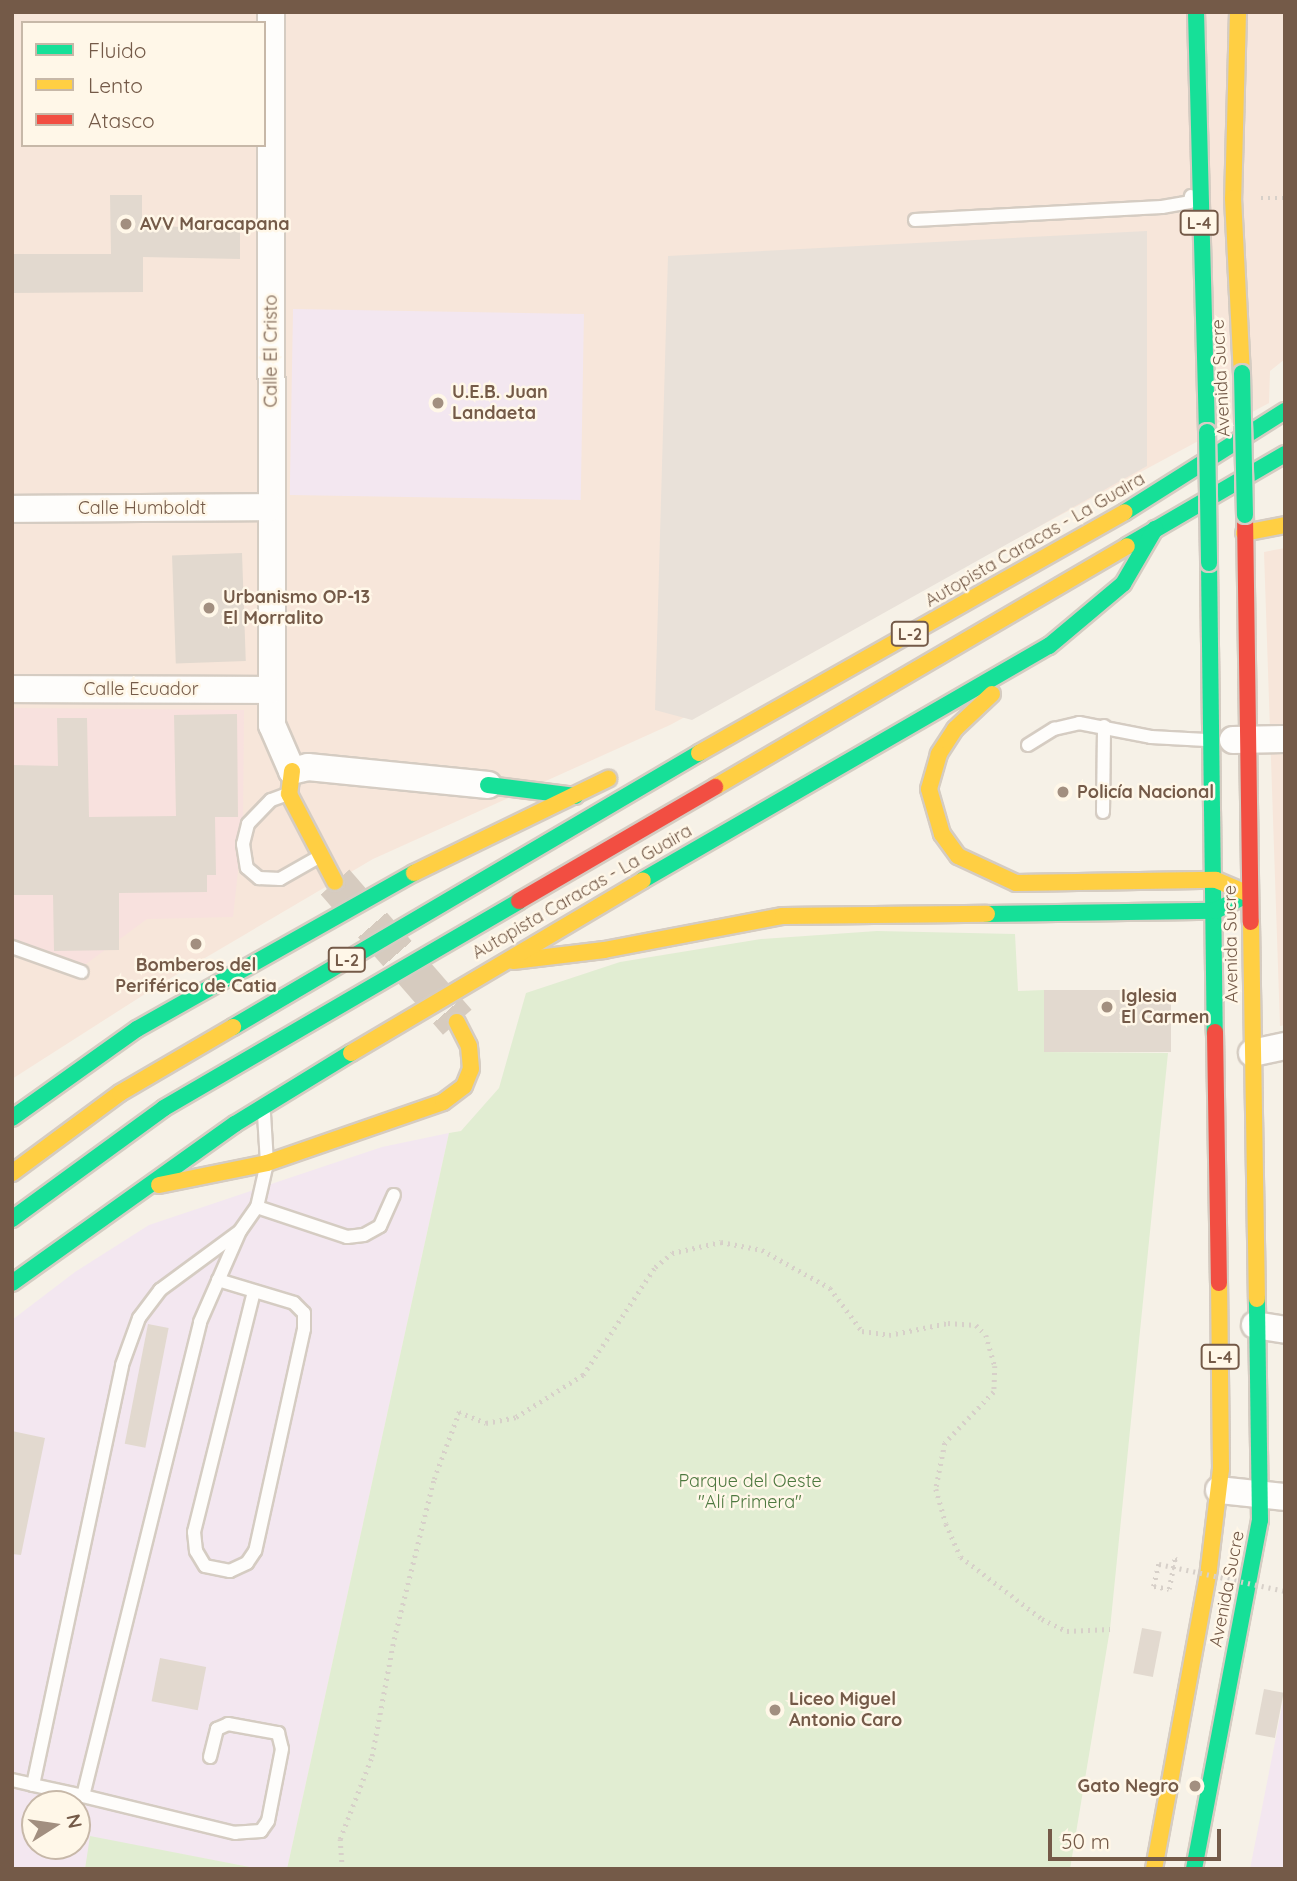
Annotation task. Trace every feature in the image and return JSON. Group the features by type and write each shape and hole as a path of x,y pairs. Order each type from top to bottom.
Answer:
{"main road":[{"name":"Avenida Sucre","path":"1154,1869 1219,1490 1216,880 1196,12"},
{"name":"Avenida Sucre","path":"1194,1869 1226,1689 1272,1495 1255,1325 1245,515 1242,373 1233,198 1238,22"},
{"name":"Autopista Caracas - La Guaira","path":"12,1173 120,1093 690,758 1131,509 1285,411"},
{"name":"Autopista Caracas - La Guaira","path":"12,1219 164,1108 1285,454"},
{"path":"1244,533 1285,525"},
{"name":"Autopista Caracas - La Guaira","path":"12,1283 263,1106 496,963 1049,646 1100,608 1123,584 1156,527"},
{"path":"1049,646 979,704 939,754 929,789 942,834 958,856 1016,883 1216,880 1249,894"},
{"name":"Autopista Caracas - La Guaira","path":"654,761 690,758"},
{"name":"L-2","path":"12,1118 137,1029 360,900 495,809 575,796 620,774"},
{"path":"291,782 320,856 335,883"},
{"path":"495,809 575,796"},
{"name":"L-2","path":"524,918 565,873"},
{"path":"496,963 604,950 783,916 1215,911 1249,894"},
{"path":"472,979 507,939"},
{"path":"143,1189 267,1163 443,1102 464,1086 471,1069 469,1046 457,1022"}],"street":[{"name":"Calle El Cristo","path":"271,12 271,690 272,724 291,782"},
{"path":"1196,12 1238,22"},
{"name":"Calle Humboldt","path":"12,509 271,507"},
{"name":"Calle Ecuador","path":"12,689 271,690"},
{"path":"1213,740 1285,739"},
{"path":"291,782 308,767 495,809"},
{"path":"1252,1053 1285,1046"},
{"path":"1255,1325 1285,1330"},
{"path":"1219,1490 1272,1495"}],"lane":[{"path":"915,220 1163,207 1189,202 1198,176"},
{"path":"1028,745 1054,729 1079,723 1151,737 1213,740"},
{"path":"1103,812 1104,726"},
{"path":"291,782 248,824 243,844 247,869 259,878 280,879 320,856"},
{"path":"12,947 82,972"},
{"path":"84,1790 200,1322 240,1231 257,1208 267,1163 263,1106"},
{"path":"257,1208 356,1236 380,1226 394,1195"},
{"path":"33,1785 122,1365 139,1318 160,1290 240,1231"},
{"path":"218,1280 294,1303 304,1313 304,1329 255,1551 247,1563 230,1571 205,1566 196,1551 194,1532 254,1291"},
{"path":"91,1798 234,1833 261,1831 268,1821 282,1749 278,1733 228,1724 217,1729 210,1757"},
{"path":"12,1780 56,1790"}],"path":[{"path":"342,1869 340,1839 372,1756 394,1639 434,1479 459,1412 486,1423 516,1417 583,1375 655,1267 672,1253 721,1242 762,1250 830,1288 862,1331 889,1335 948,1323 976,1325 989,1346 994,1392 945,1443 936,1489 946,1524 961,1557 1042,1619 1067,1631 1110,1629"},
{"path":"1175,1559 1169,1589 1154,1586 1159,1564 1285,1591"}],"shaded area":[{"path":"12,12 1285,12 1285,359 1270,371 1269,403 670,725 373,859 159,985 12,1079"},
{"path":"1147,231 1147,466 692,720 655,710 668,256"},
{"name":"U.E.B. Juan Landaeta","path":"293,309 584,314 581,500 290,495"},
{"path":"1285,548 1285,1025 1280,1026 1264,552"},
{"path":"12,708 244,710 243,825 233,917 147,919 82,967 12,946"},
{"path":"449,1133 287,1869 260,1869 91,1837 91,1790 21,1790 21,1860 87,1860 85,1869 12,1869 12,1320 75,1272 149,1225 382,1147"},
{"path":"1285,1691 1285,1869 1250,1869"}],"green space":[{"name":"Parque del Oeste \"Alí Primera\"","path":"877,931 1015,934 1018,991 1044,990 1044,1052 1168,1053 1110,1629 1070,1869 287,1869 449,1133 461,1131 499,1088 526,993 620,962 761,939"},
{"path":"91,1836 260,1869 85,1869 86,1860 91,1860"}],"building":[{"name":"AVV Maracapana","path":"110,195 142,195 142,225 240,230 240,259 143,257 143,292 12,293 12,254 111,254"},
{"name":"Urbanismo OP-13 El Morralito","path":"242,553 246,661 176,663 172,555"},
{"path":"237,714 238,817 215,817 216,875 207,875 207,892 119,893 119,950 54,951 53,895 12,895 12,765 58,766 57,718 87,718 89,817 176,816 174,715"},
{"name":"Iglesia El Carmen","path":"1044,990 1171,990 1171,1052 1044,1052"},
{"path":"148,1324 169,1328 145,1448 125,1444"},
{"path":"12,1431 45,1438 21,1555 12,1554"},
{"path":"1142,1628 1162,1632 1153,1677 1133,1673"},
{"path":"160,1658 206,1667 198,1710 152,1701"},
{"path":"1264,1689 1284,1693 1275,1738 1255,1734"}],"tunnel":[{"path":"335,882 457,1022"}],"traffic: fast":[{"path":"1196,12 1207,432"},
{"path":"1242,373 1245,515"},
{"path":"1125,512 1285,411"},
{"path":"1207,432 1209,563"},
{"path":"1127,546 1285,454"},
{"path":"643,880 1049,646 1123,584 1155,529"},
{"path":"1209,563 1215,1032"},
{"path":"233,1027 699,753"},
{"path":"488,785 575,796"},
{"path":"12,1118 137,1029 414,873"},
{"path":"987,914 1215,911 1249,894"},
{"path":"12,1219 164,1108 519,901"},
{"path":"12,1283 235,1124 351,1053"},
{"path":"1194,1869 1260,1520 1257,1299"}],"traffic: slow":[{"path":"1238,12 1233,198 1242,373"},
{"path":"699,753 1125,512"},
{"path":"1244,533 1285,525"},
{"path":"715,787 1127,546"},
{"path":"992,694 955,729 939,754 929,789 942,834 958,856 1016,883 1216,880 1249,894"},
{"path":"292,771 289,794 335,882"},
{"path":"414,873 608,779"},
{"path":"351,1053 643,880"},
{"path":"513,961 604,950 783,916 987,914"},
{"path":"1251,922 1257,1299"},
{"path":"159,1185 267,1163 443,1102 464,1086 471,1069 469,1046 457,1022"},
{"path":"12,1173 120,1093 233,1027"},
{"path":"1154,1869 1209,1568 1221,1469 1219,1283"}],"traffic: jam":[{"path":"1245,515 1251,922"},
{"path":"519,901 715,787"},
{"path":"1215,1032 1219,1283"}],"place":[{"name":"AVV Maracapana","path":"126,224"},
{"name":"U.E.B. Juan Landaeta","path":"438,403"},
{"name":"Urbanismo OP-13 El Morralito","path":"209,608"},
{"name":"Policía Nacional","path":"1063,792"},
{"name":"Bomberos del Periférico de Catia","path":"196,944"},
{"name":"Iglesia El Carmen","path":"1107,1007"},
{"name":"Liceo Miguel Antonio Caro","path":"775,1710"},
{"name":"Gato Negro","path":"1195,1786"}]}
